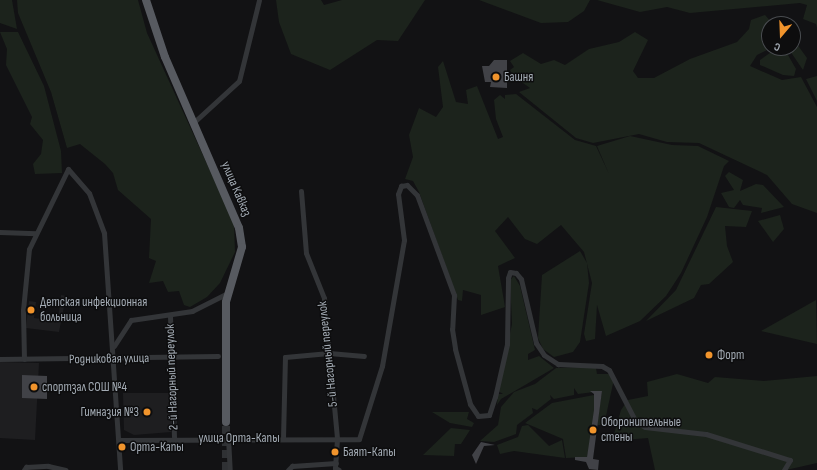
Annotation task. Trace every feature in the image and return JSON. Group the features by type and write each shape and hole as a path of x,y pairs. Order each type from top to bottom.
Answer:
{"highway":[{"name":"улица Кавказ","path":"146,0 193,123 232,203 240,228 242,247 228,293 226,422"}],"street":[{"path":"193,123 239,81 260,0"},
{"path":"24,359 25,288 29,249 61,191 68,169 89,193 104,233 114,349 113,359 120,440 120,470"},
{"name":"улица Орта-Капы","path":"120,440 228,437 358,439 382,366 404,240 398,194 402,186 407,185 417,195 454,295 452,329 455,349 470,404 478,416 489,415 495,397 507,344 508,278 510,272 516,273 521,279 536,343 544,355 558,364 602,366 609,370 636,422 645,427 706,434 790,460 784,470"},
{"name":"5-й Нагорный переулок","path":"301,191 306,253 324,298 337,439 336,463 339,470"},
{"path":"0,232 36,234"},
{"path":"114,349 121,330 131,320 170,316 192,311 228,293"},
{"name":"2-й Нагорный переулок","path":"170,316 173,358 174,438"},
{"path":"283,438 285,357 330,353 364,356"},
{"name":"Родниковая улица","path":"0,359 113,359 218,356"},
{"path":"228,437 230,470"},
{"path":"288,470 292,466 309,467 336,463"},
{"path":"25,469 66,470"}],"shaded area":[{"path":"0,0 12,0 17,29 0,23"},
{"path":"17,0 138,0 147,33 234,223 235,252 220,283 207,297 190,307 184,305 179,291 168,292 163,281 149,283 156,261 149,258 151,219 118,190 113,173 105,164 80,144 67,148 51,92 18,13"},
{"path":"276,0 321,0 324,5 342,0 425,0 398,41 377,40 330,70 291,54 279,22"},
{"path":"479,0 590,0 584,11 568,22 541,23"},
{"path":"597,0 817,0 817,28 816,24 803,19 807,5 800,3 690,13 667,7 640,12"},
{"path":"761,16 761,53 757,55 750,66 782,80 801,77 817,107 817,213 792,204 767,175 699,143 667,142 639,134 593,143 576,138 519,92 530,88 513,76 510,70 514,67 510,61 523,53 541,64 554,60 565,65 589,49 619,42 635,32 648,40 633,71 638,78 654,78 690,59 737,42 749,29 751,20"},
{"path":"0,32 18,32 44,86 61,151 62,173 35,174 33,164 41,154 43,140 30,124 32,117 6,65 7,49"},
{"path":"801,50 807,58 803,70 793,56 801,56"},
{"path":"766,56 789,56 796,69 794,76 783,75 760,65 760,60"},
{"path":"443,61 456,102 468,104 466,90 477,86 498,139 503,137 496,119 494,100 500,95 505,99 505,95 516,94 575,140 596,146 609,174 597,146 630,136 672,145 698,146 729,161 724,166 707,217 681,273 666,296 640,321 606,336 597,305 595,339 586,341 584,334 592,283 584,252 561,225 537,244 525,239 508,217 495,231 515,258 498,266 505,307 481,315 481,295 463,290 462,301 458,300 419,192 413,181 405,179 413,157 409,135 419,108 436,117 443,107 438,67"},
{"path":"817,76 817,101 806,79"},
{"path":"729,172 743,180 740,191 756,184 763,185 784,207 761,213 762,208 743,205 740,200 734,208 729,207 721,193 734,190 725,176"},
{"path":"716,207 752,211 746,227 725,226 727,246 733,262 709,284 701,285 694,298 646,321 676,290"},
{"path":"780,215 784,229 773,242 758,221"},
{"path":"580,251 587,263 589,283 580,342 573,352 554,357 543,349 538,338 542,275"},
{"path":"514,276 520,286 535,350 528,354 528,360 539,356 554,368 501,399 497,405 498,394 503,394 498,391 512,324 510,280"},
{"name":"Детская инфекционная больница","path":"61,295 66,296 59,332 26,328 29,301 36,302 34,318 58,321"},
{"path":"816,300 817,344 761,331"},
{"path":"0,362 39,363 35,440 0,438"},
{"path":"556,368 596,368 597,374 610,374 614,379 604,425 597,425 602,391 578,394 574,388 574,395 554,399 550,395 551,399 537,410 532,408 533,413 517,425 516,434 494,442 480,441 498,425 501,407 514,392 535,384"},
{"path":"677,374 708,383 715,377 764,381 817,376 817,463 786,470 655,470 648,438 612,441 621,410 628,400 648,396 647,382"},
{"name":"Гимназия №3","path":"123,393 172,393 171,432 134,435 124,430"},
{"path":"594,395 594,425 587,457 566,458 563,439 525,423 552,403"},
{"path":"432,412 469,412 467,419 474,423 472,427 450,423"},
{"path":"528,425 549,446 562,440 565,458 514,451 500,454 497,445 518,437 522,426"},
{"path":"451,428 470,430 461,444 455,444 454,456 423,455"}],"building":[{"name":"Башня","path":"494,60 507,60 507,88 490,87 491,82 485,82 482,66 489,66"},
{"name":"спортзал СОШ №4","path":"22,375 47,376 47,399 22,398"},
{"path":"590,391 602,391 593,459 599,460 598,470 589,469 586,462 575,460 575,457 587,457 594,410 594,394"},
{"path":"481,442 495,445 484,446 476,464 472,455"}],"tunnel":[{"path":"226,422 226,470"}],"place":[{"name":"Башня","path":"496,77"},
{"name":"Детская инфекционная больница","path":"31,310"},
{"name":"Форт","path":"709,355"},
{"name":"спортзал СОШ №4","path":"34,387"},
{"name":"Гимназия №3","path":"147,412"},
{"name":"Оборонительные стены","path":"593,430"},
{"name":"Орта-Капы","path":"122,447"},
{"name":"Баят-Капы","path":"335,452"}]}
